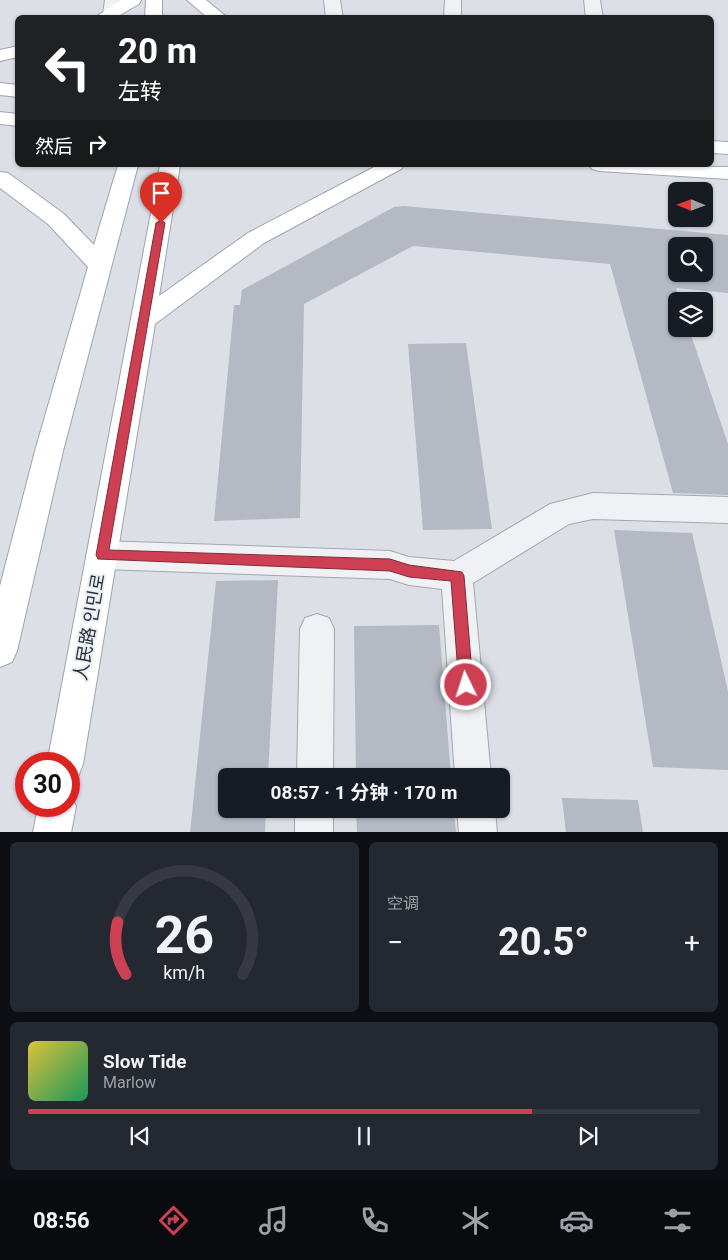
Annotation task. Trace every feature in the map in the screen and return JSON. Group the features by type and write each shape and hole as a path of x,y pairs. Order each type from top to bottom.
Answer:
{"main road":[{"path":"109,10 133,0"},
{"path":"154,0 154,15"},
{"path":"189,3 214,15"},
{"path":"0,56 15,52"},
{"path":"0,89 15,91"},
{"path":"0,118 15,120"},
{"path":"714,147 728,148"},
{"path":"0,651 49,451 127,167"},
{"name":"人民路 인민로","path":"67,752 170,167"},
{"path":"144,319 256,238 390,167"},
{"path":"632,167 728,173"},
{"path":"0,178 56,219 100,265"},
{"path":"52,832 55,817"}],"street":[{"path":"332,0 334,15"},
{"path":"452,15 453,0"},
{"path":"592,0 594,15"},
{"path":"102,555 390,565 409,571 457,576 531,533 560,513 593,506 728,510"},
{"path":"457,576 472,768"},
{"path":"315,768 317,629"},
{"path":"314,818 314,832"},
{"path":"477,818 478,832"}],"building":[{"path":"404,206 728,235 728,293 676,288 677,292 668,292 668,337 692,337 728,444 728,495 673,493 610,264 413,246 304,304 300,518 214,521 234,305 240,305 242,290 394,207"},
{"path":"466,343 492,529 423,530 408,344"},
{"path":"614,530 692,533 728,691 728,770 653,767"},
{"path":"278,580 268,768 218,768 218,818 266,818 265,832 190,832 216,581"},
{"path":"439,625 450,768 356,768 354,626"},
{"path":"562,798 638,800 643,832 566,832"},
{"path":"356,818 455,818 456,832 357,832"}],"route":[{"path":"161,223 102,555 390,565 409,571 457,576 466,685"}]}
